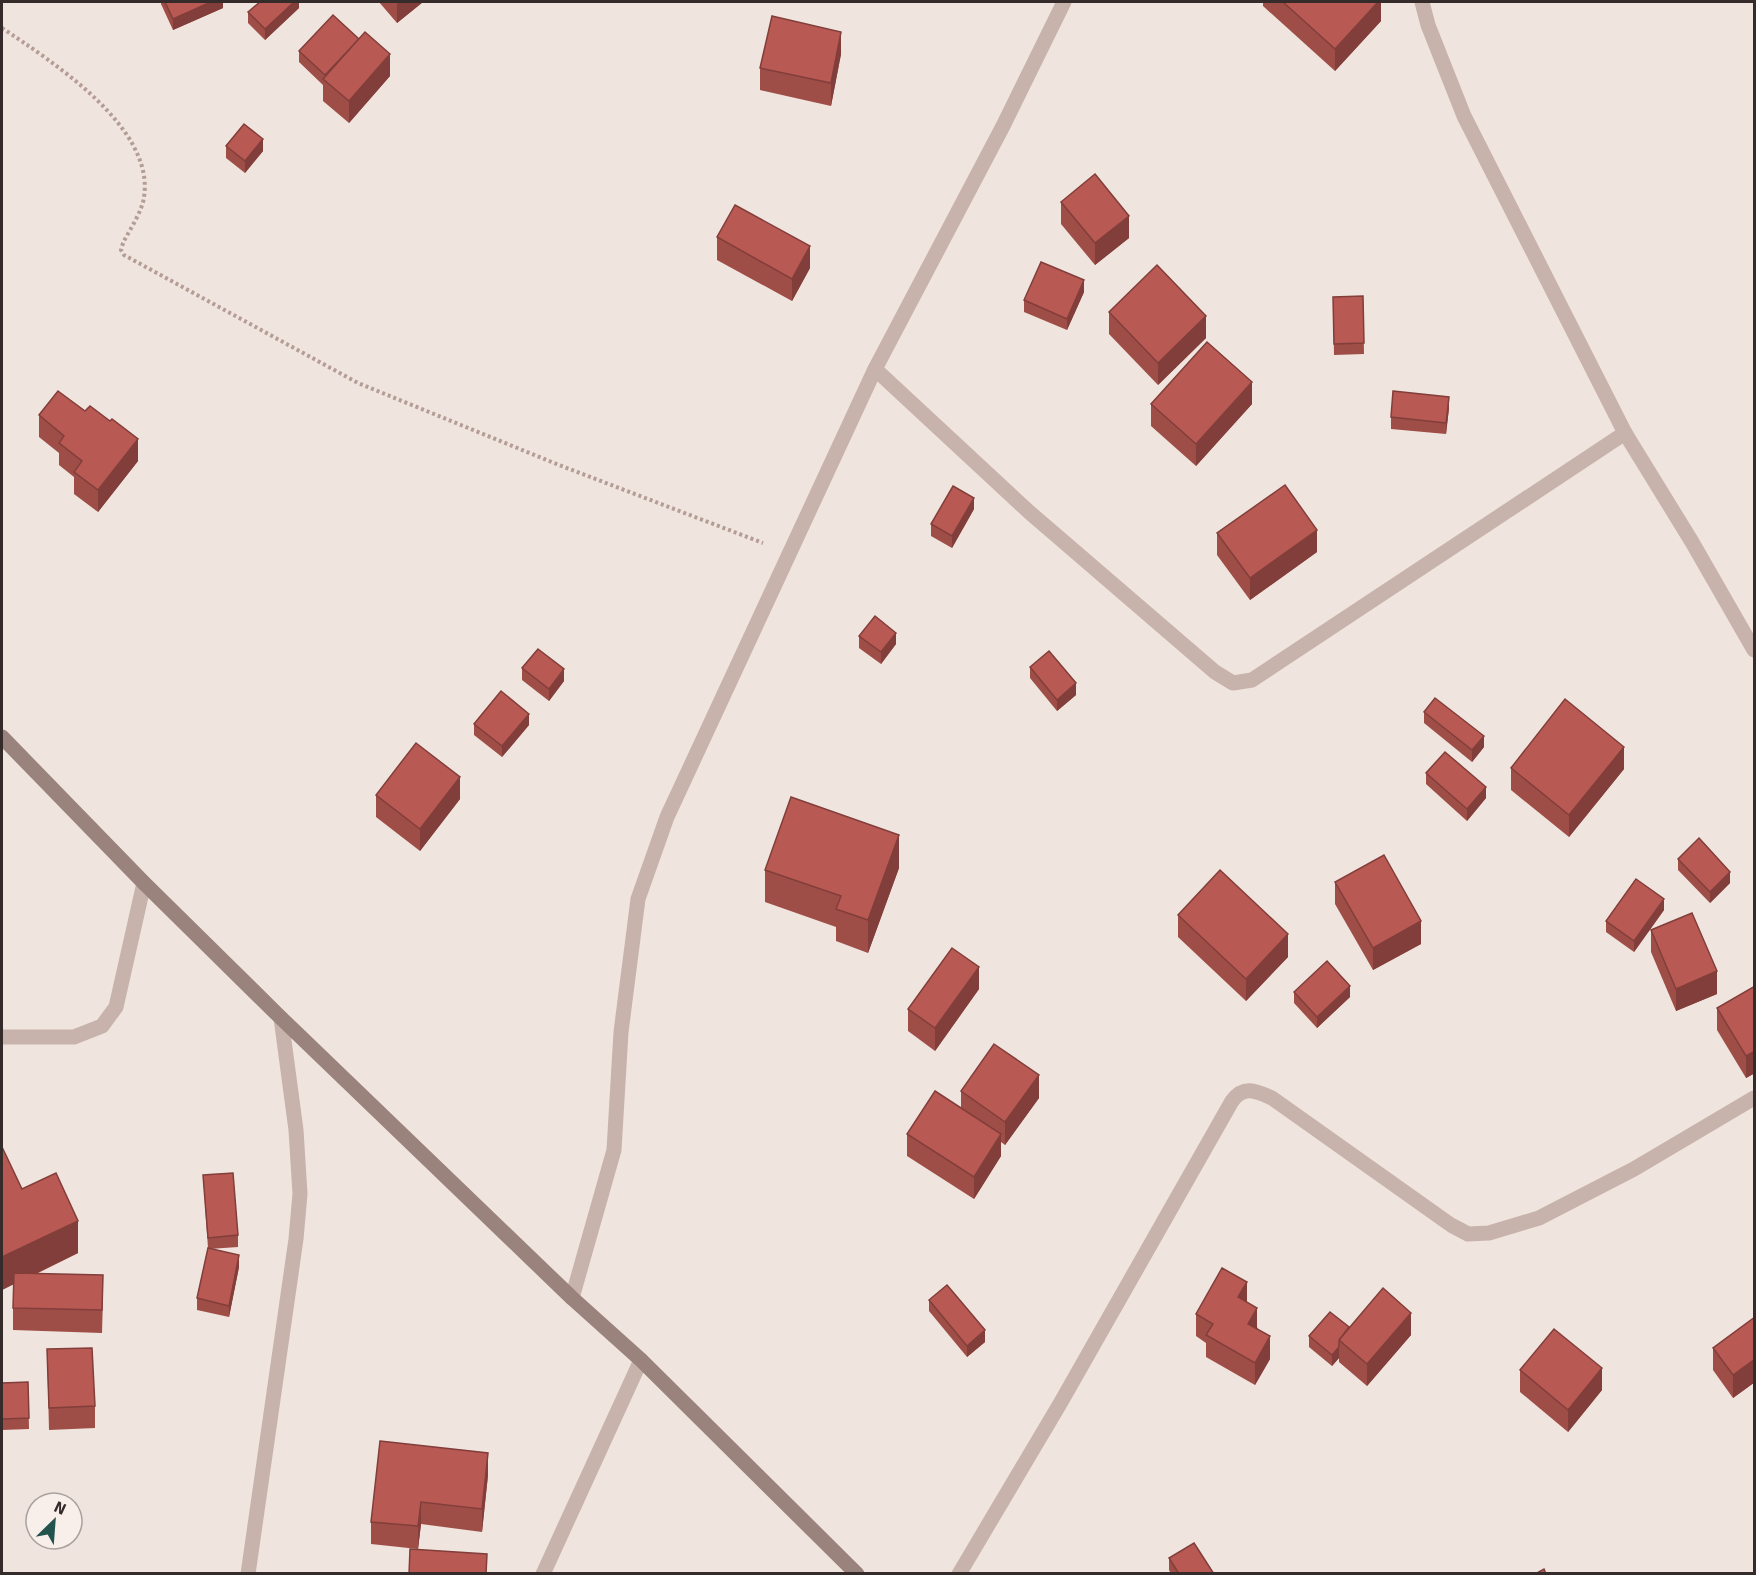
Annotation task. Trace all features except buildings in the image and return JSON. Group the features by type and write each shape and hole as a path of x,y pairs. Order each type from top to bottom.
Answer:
{"main road":[{"path":"2,737 144,883 281,1018 572,1298 641,1360 858,1574"}],"street":[{"path":"572,1298 614,1150 621,1032 638,899 667,817 875,369 1003,126 1064,2"},
{"path":"1422,2 1428,25 1464,116 1625,434 1755,650"},
{"path":"875,369 1028,511 1215,672 1233,683 1252,680 1625,434"},
{"path":"2,1037 74,1037 102,1026 116,1007 144,883"},
{"path":"248,1574 296,1239 300,1194 296,1130 281,1018"},
{"path":"959,1574 1067,1391 1232,1101 1241,1092 1253,1089 1272,1098 1451,1225 1468,1234 1489,1233 1539,1218 1634,1169 1755,1098"},
{"path":"543,1574 641,1360"}],"path":[{"path":"2,28 58,65 112,114 138,155 145,182 144,200 123,243 121,250 124,255 358,383 559,465 789,553"}]}
